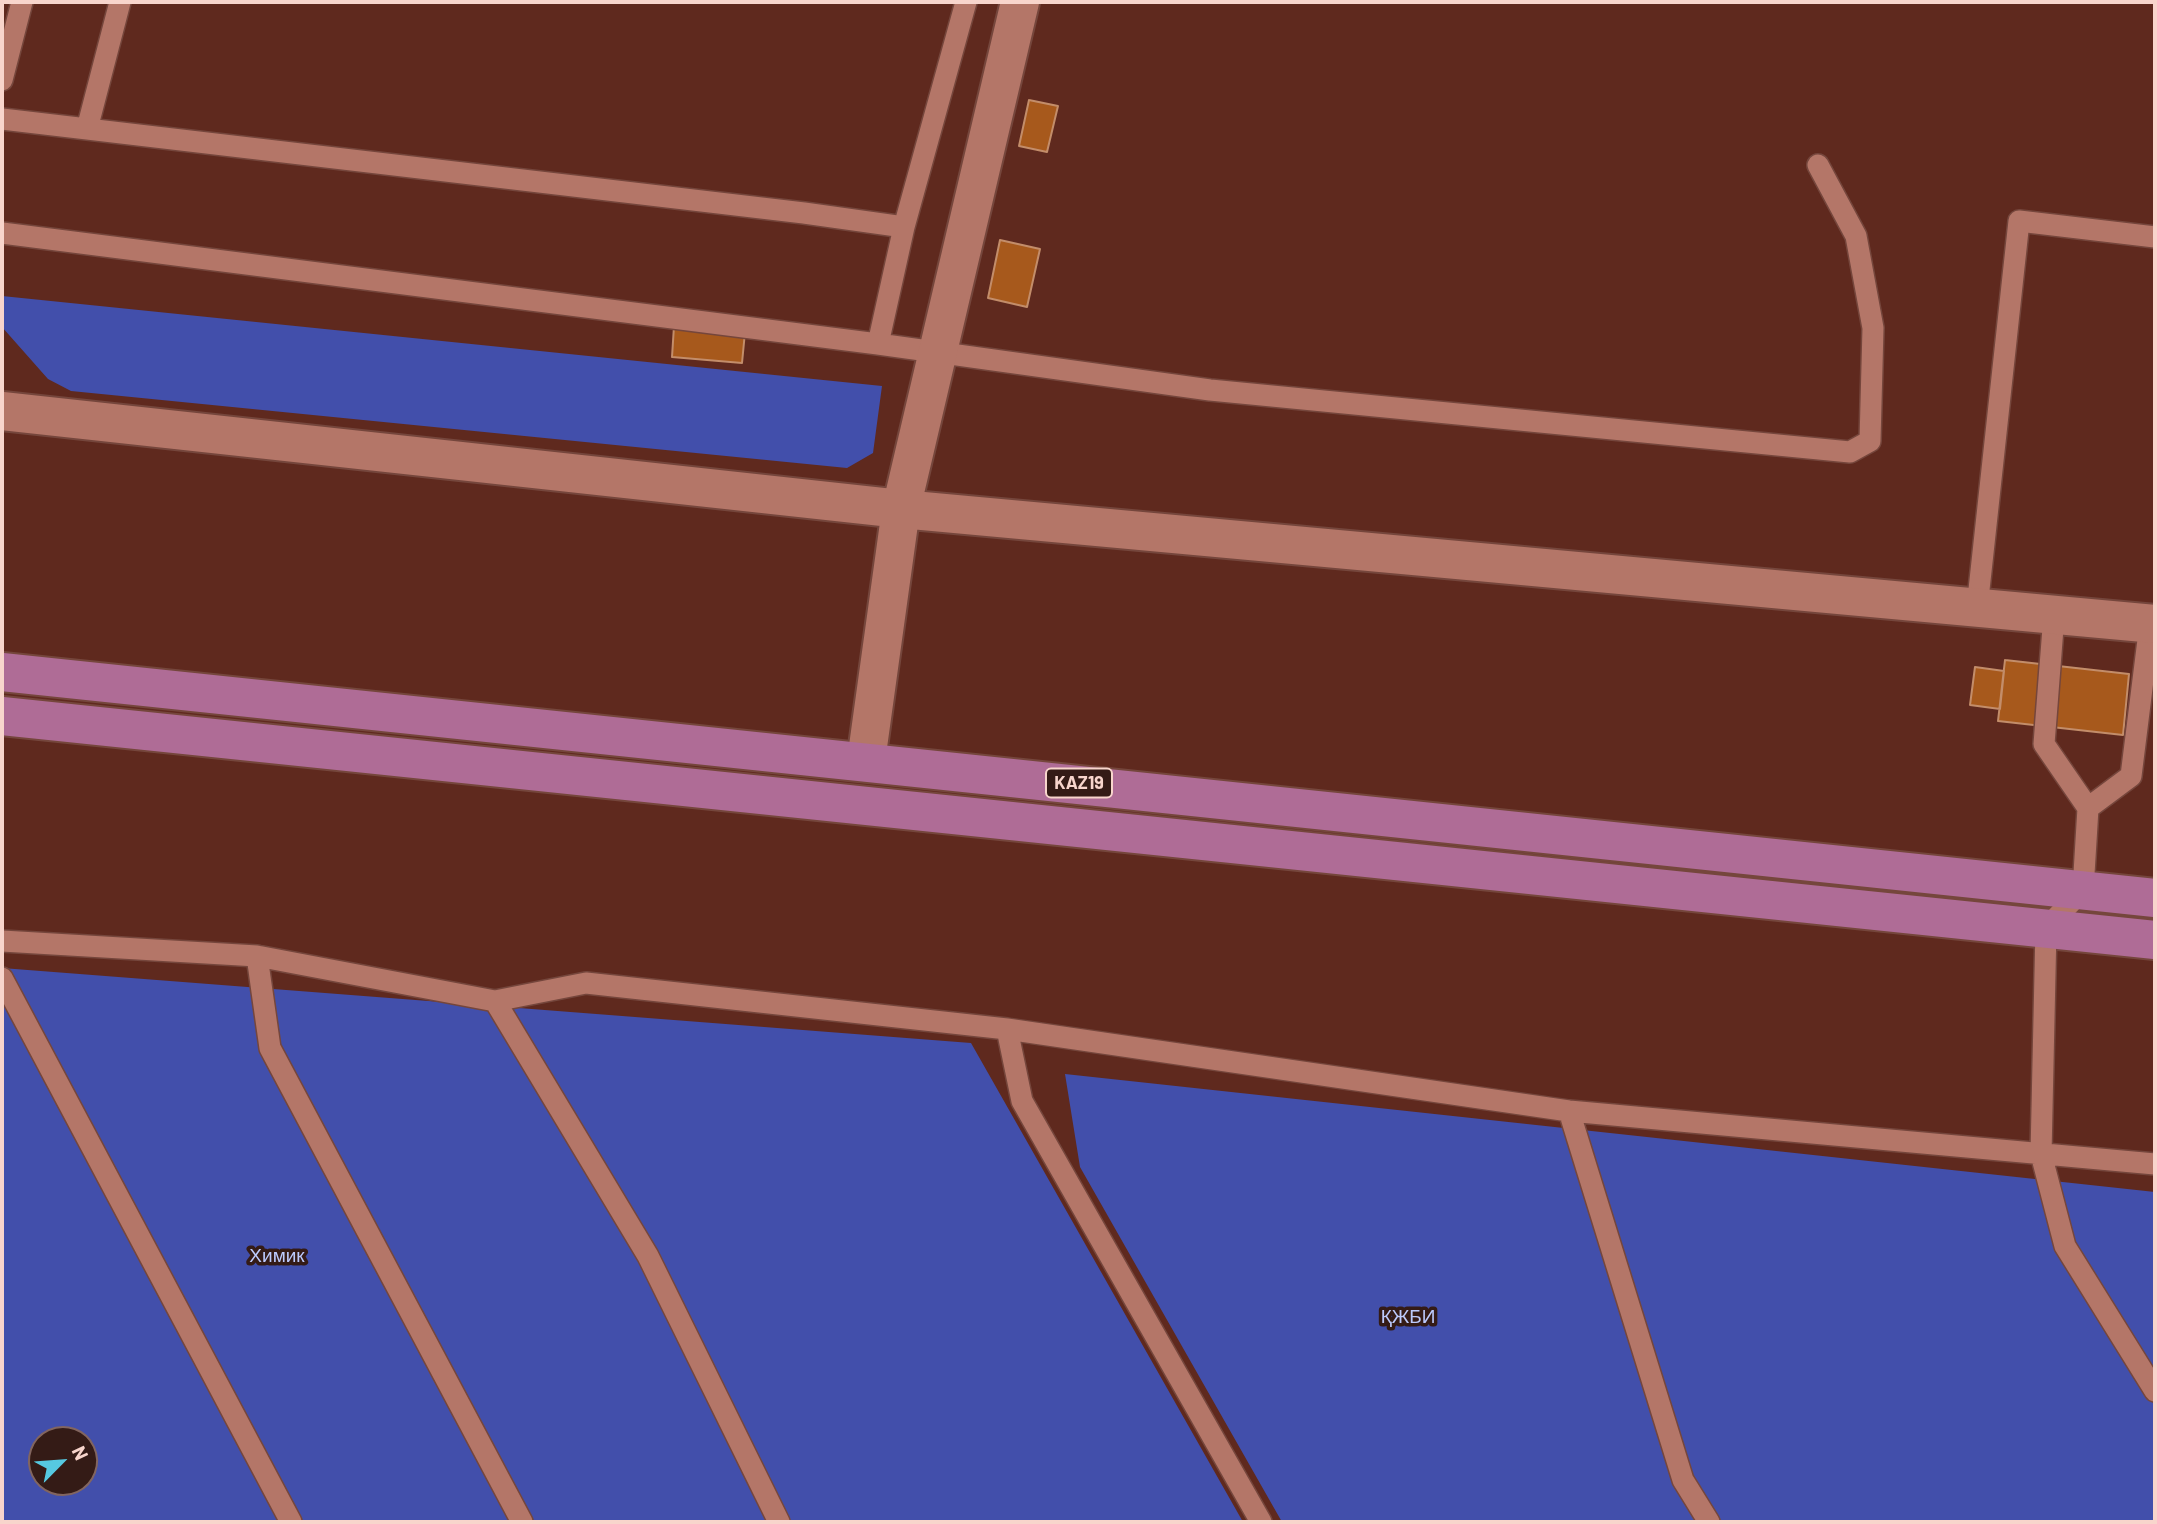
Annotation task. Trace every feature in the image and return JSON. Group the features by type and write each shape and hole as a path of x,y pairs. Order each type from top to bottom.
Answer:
{"highway":[{"name":"KAZ19","path":"2,672 2155,898"},
{"name":"KAZ19","path":"2,716 2155,940"}],"street":[{"path":"866,761 901,509 1020,2"},
{"path":"2,411 901,509 2153,624"}],"lane":[{"path":"2,80 22,2"},
{"path":"86,129 120,2"},
{"path":"878,344 904,227 966,2"},
{"path":"2,119 904,227"},
{"path":"2,233 878,344 1210,390 1850,452 1870,441 1872,328 1856,236 1818,165"},
{"path":"1977,608 2019,221 2155,237"},
{"path":"2054,615 2044,744 2088,808 2083,890 2046,928 2040,1154 2065,1246 2155,1391"},
{"path":"2088,808 2131,776 2153,624"},
{"path":"2,941 257,957 495,1001 586,983 1007,1029 1569,1111 2155,1164"},
{"path":"257,957 270,1048 522,1522"},
{"path":"2,978 291,1522"},
{"path":"495,1001 648,1256 779,1522"},
{"path":"1007,1029 1022,1101 1261,1522"},
{"path":"1569,1111 1683,1480 1709,1522"}],"green space":[{"path":"2,296 882,386 873,453 847,468 71,391 48,379 2,327"},
{"name":"Химик","path":"2,968 971,1043 1243,1522 2,1522"},
{"name":"ҚЖБИ","path":"1065,1074 2155,1192 2155,1522 1282,1522 1080,1167"}],"building":[{"path":"1029,100 1058,106 1047,152 1019,146"},
{"path":"1000,240 1040,249 1027,307 988,298"},
{"path":"674,326 745,332 742,363 672,357"},
{"path":"2005,660 2129,674 2123,735 1998,721"},
{"path":"1975,667 2004,671 2000,709 1970,705"}]}
